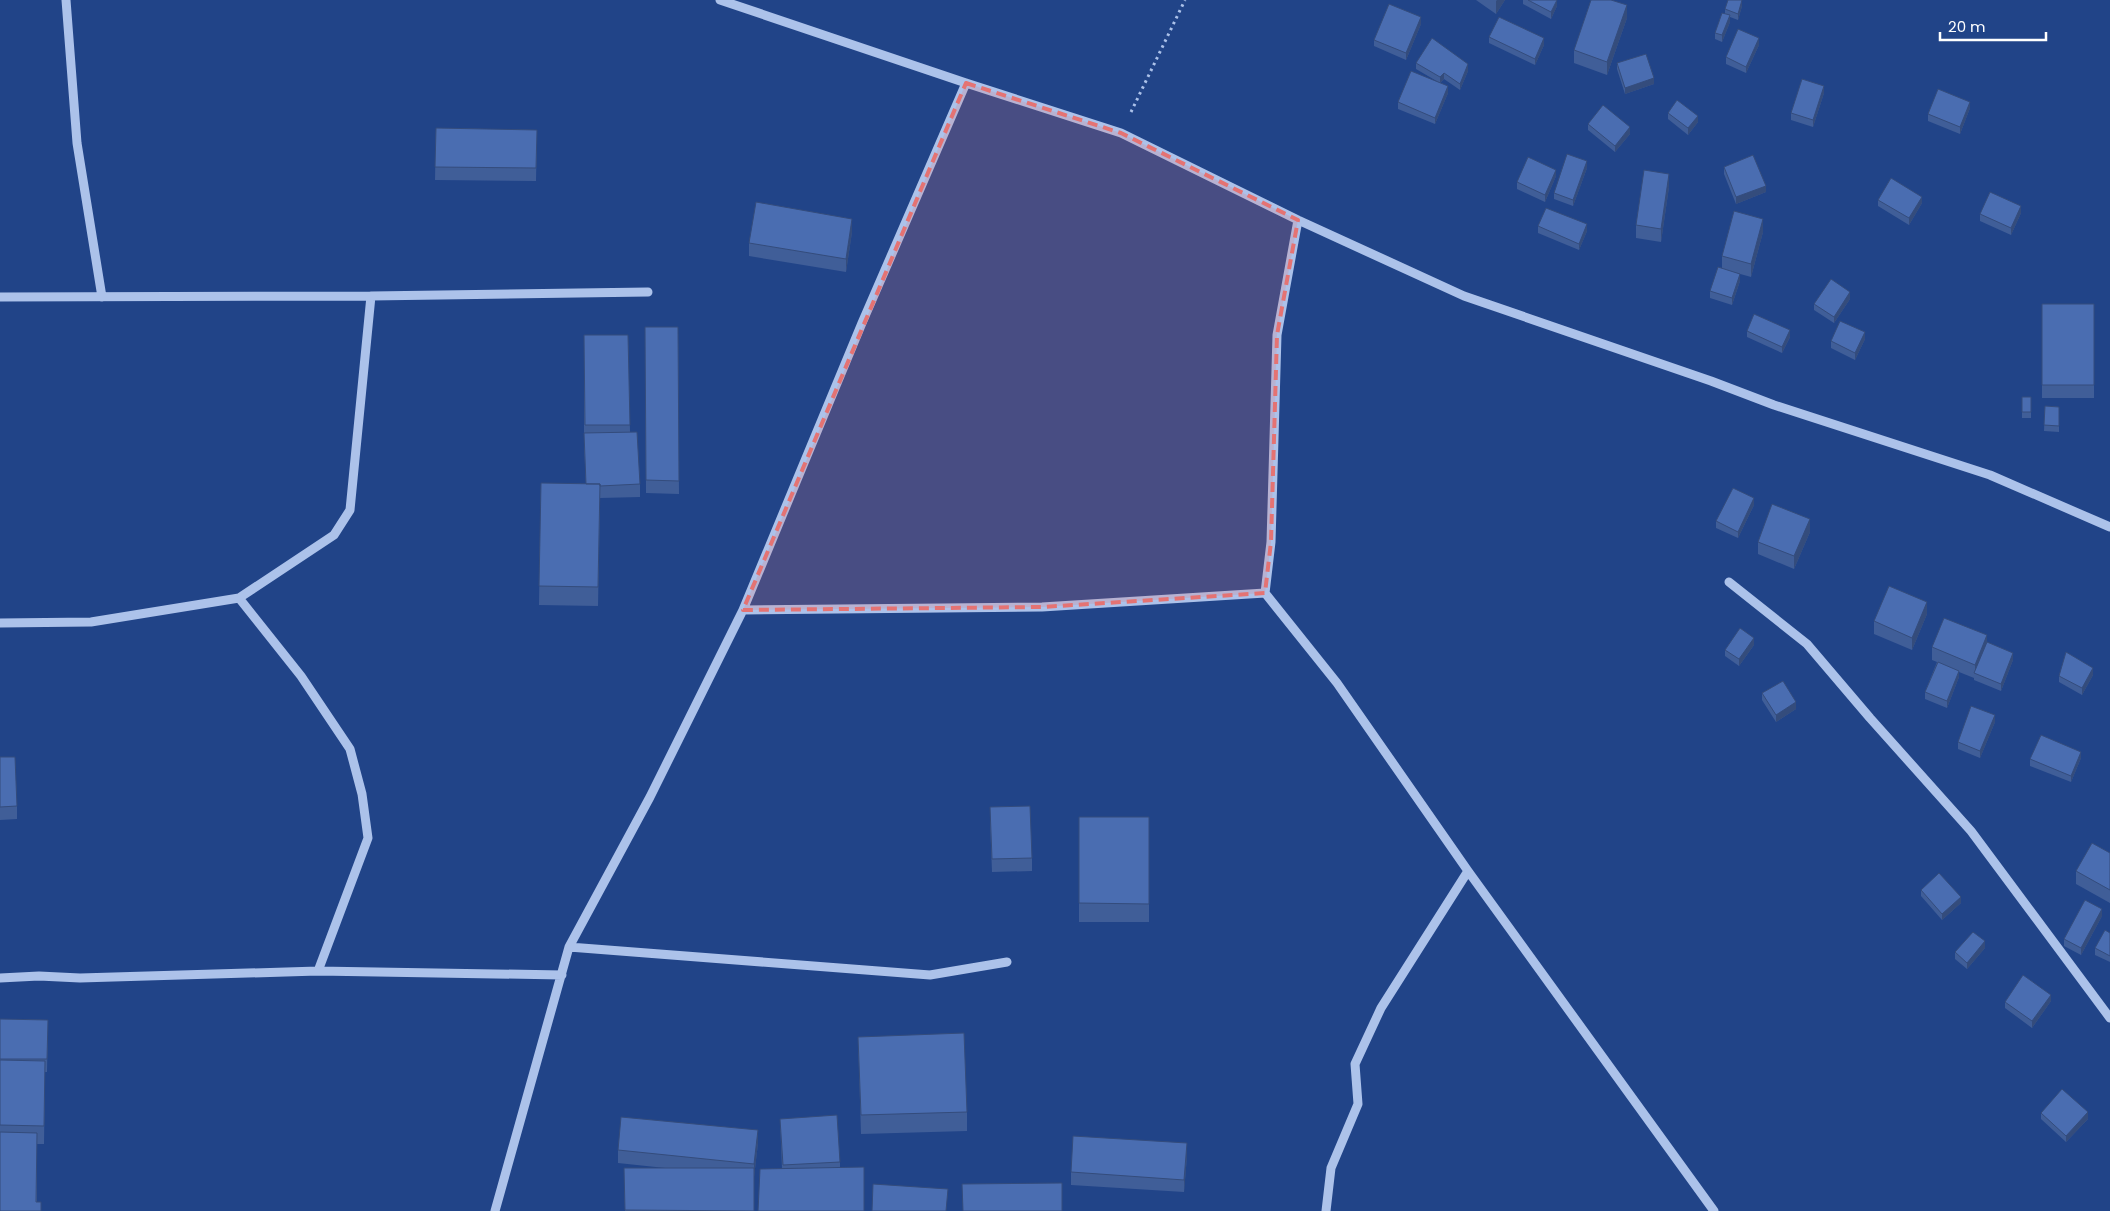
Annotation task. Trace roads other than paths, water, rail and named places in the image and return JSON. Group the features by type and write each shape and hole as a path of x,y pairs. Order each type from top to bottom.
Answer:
{"street":[{"path":"66,0 77,143 102,297"},
{"path":"720,0 966,83 1122,133 1298,220 1464,296 1711,381 1774,405 1990,475 2110,527"},
{"path":"495,1211 569,947 650,797 743,610 862,323 966,83"},
{"path":"1298,220 1278,335 1272,542 1265,593 1337,683 1468,871 1714,1211"},
{"path":"0,297 371,296 648,292"},
{"path":"0,623 91,622 239,598 334,535 350,510 371,296"},
{"path":"1729,582 1807,644 1970,831 2110,1018"},
{"path":"743,610 1042,607 1265,593"},
{"path":"239,598 300,676 350,749 362,794 368,838 318,971"},
{"path":"1326,1211 1331,1168 1358,1104 1355,1064 1381,1008 1468,871"},
{"path":"569,947 930,975 1007,962"},
{"path":"0,978 39,976 80,978 318,971 562,975"}]}
